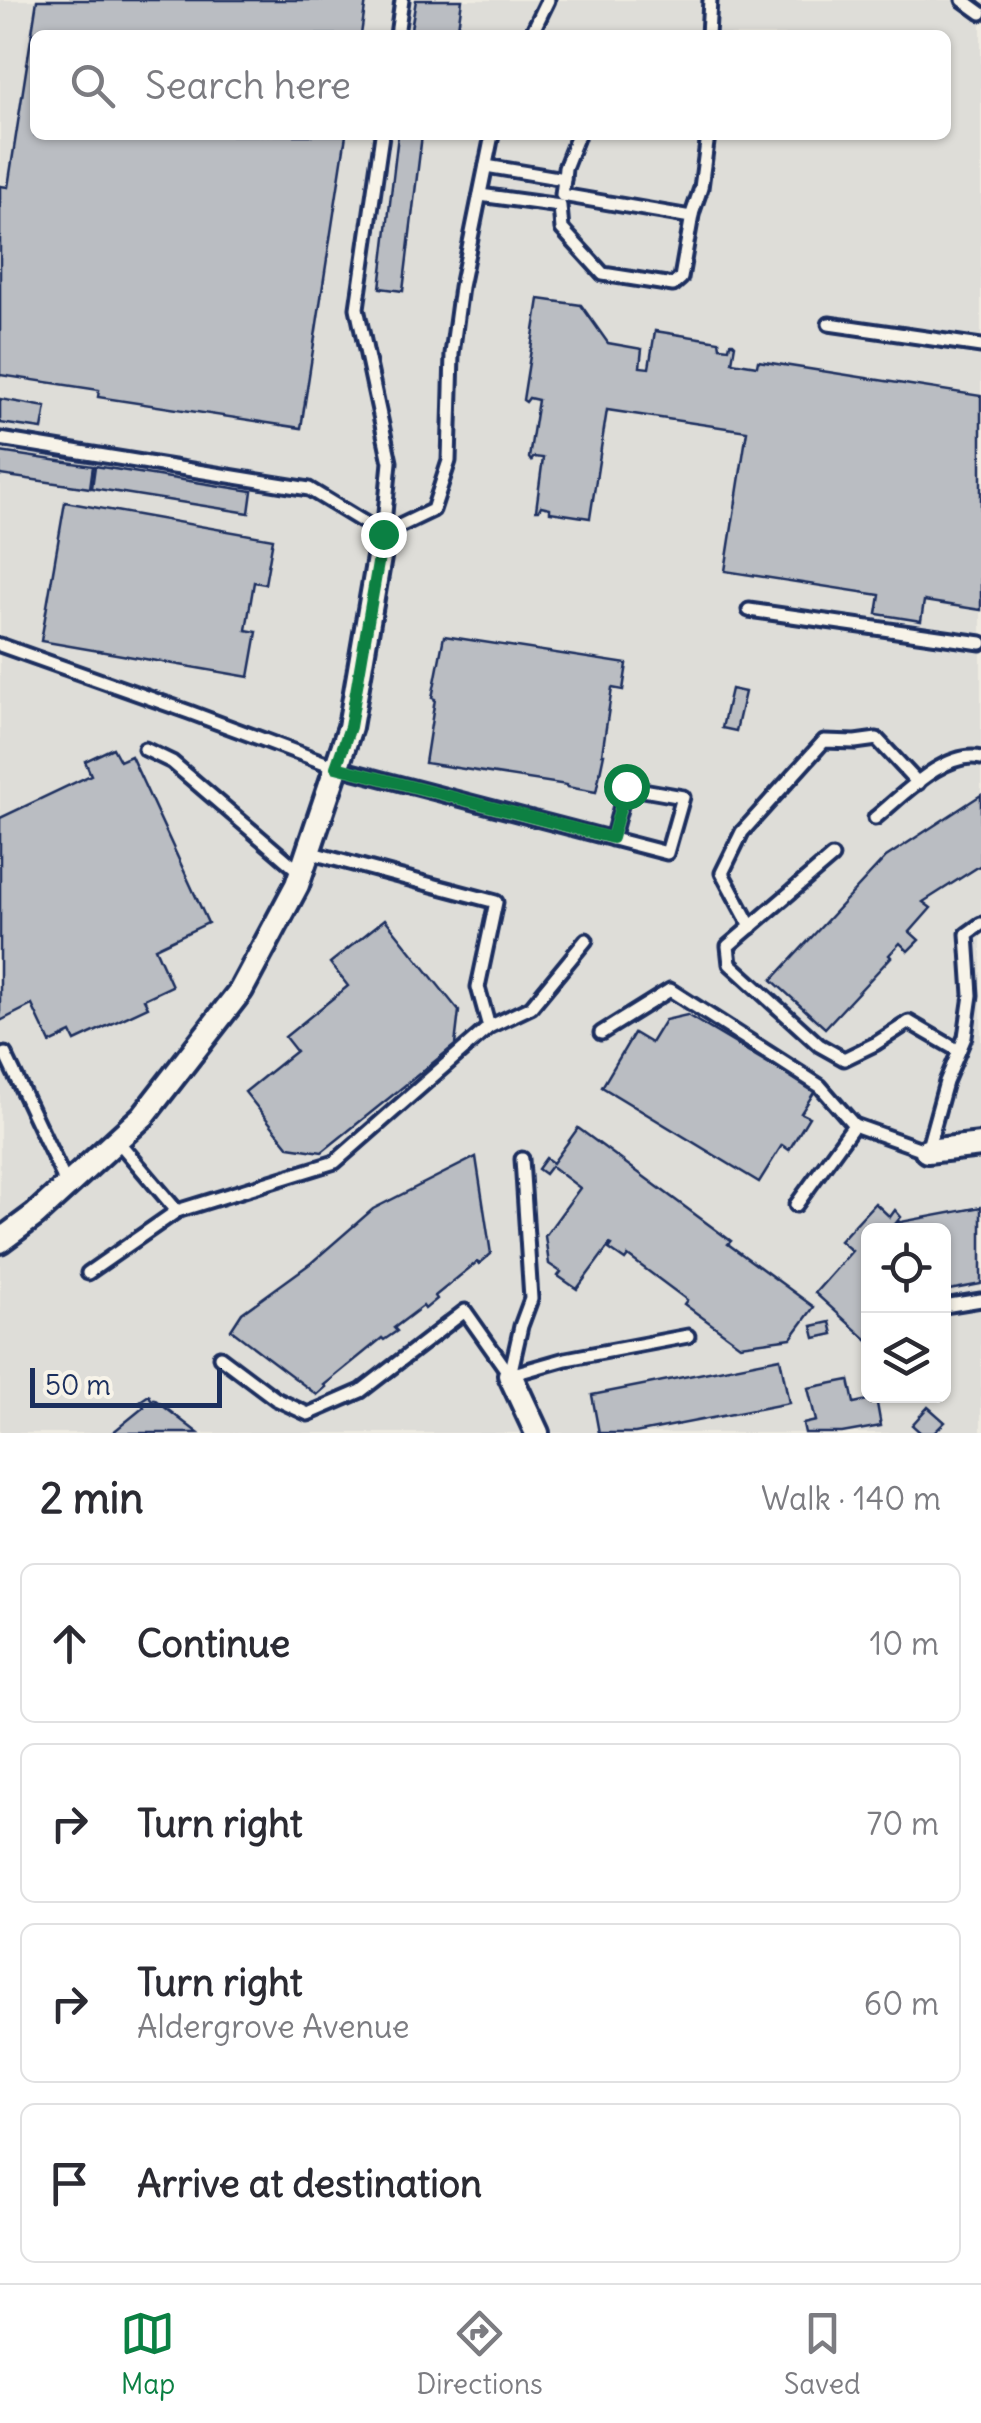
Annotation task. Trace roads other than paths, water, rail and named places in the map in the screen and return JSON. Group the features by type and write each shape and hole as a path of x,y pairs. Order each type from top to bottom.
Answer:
{"street":[{"path":"0,1241 35,1215 143,1116 240,990 297,885 350,727 383,534"},
{"path":"927,1151 981,1144"},
{"path":"510,1374 537,1433"}],"lane":[{"path":"398,30 402,0"},
{"path":"533,30 548,0"},
{"path":"708,30 710,0"},
{"path":"962,0 981,13"},
{"path":"381,140 356,308 390,462 383,534"},
{"path":"383,534 433,510 449,461 452,354 461,287 491,140"},
{"path":"576,140 565,168 562,230 603,274 673,285 681,278 707,140"},
{"path":"486,166 564,180"},
{"path":"480,195 692,215"},
{"path":"829,324 981,346"},
{"path":"0,440 309,489 383,534"},
{"path":"749,610 981,643"},
{"path":"0,645 336,767 667,853 682,796 626,786 612,838"},
{"path":"750,927 722,873 742,832 824,741 877,739 918,783"},
{"path":"145,749 172,762 304,862 496,902 478,987 489,1027"},
{"path":"875,818 938,767 971,756 981,758"},
{"path":"832,857 728,946 730,964 819,1045 844,1059 909,1022 959,1051"},
{"path":"602,1033 670,990 820,1086 854,1125 927,1151 946,1082 965,1038 972,996 967,934 981,924"},
{"path":"88,1273 177,1211 335,1162 489,1027 531,1007 586,940"},
{"path":"5,1054 67,1186"},
{"path":"796,1205 854,1125"},
{"path":"117,1140 177,1211"},
{"path":"510,1374 531,1299 522,1159"},
{"path":"951,1305 981,1300"},
{"path":"220,1357 276,1400 308,1414 360,1391 465,1311 510,1374"},
{"path":"510,1374 688,1336"}]}
